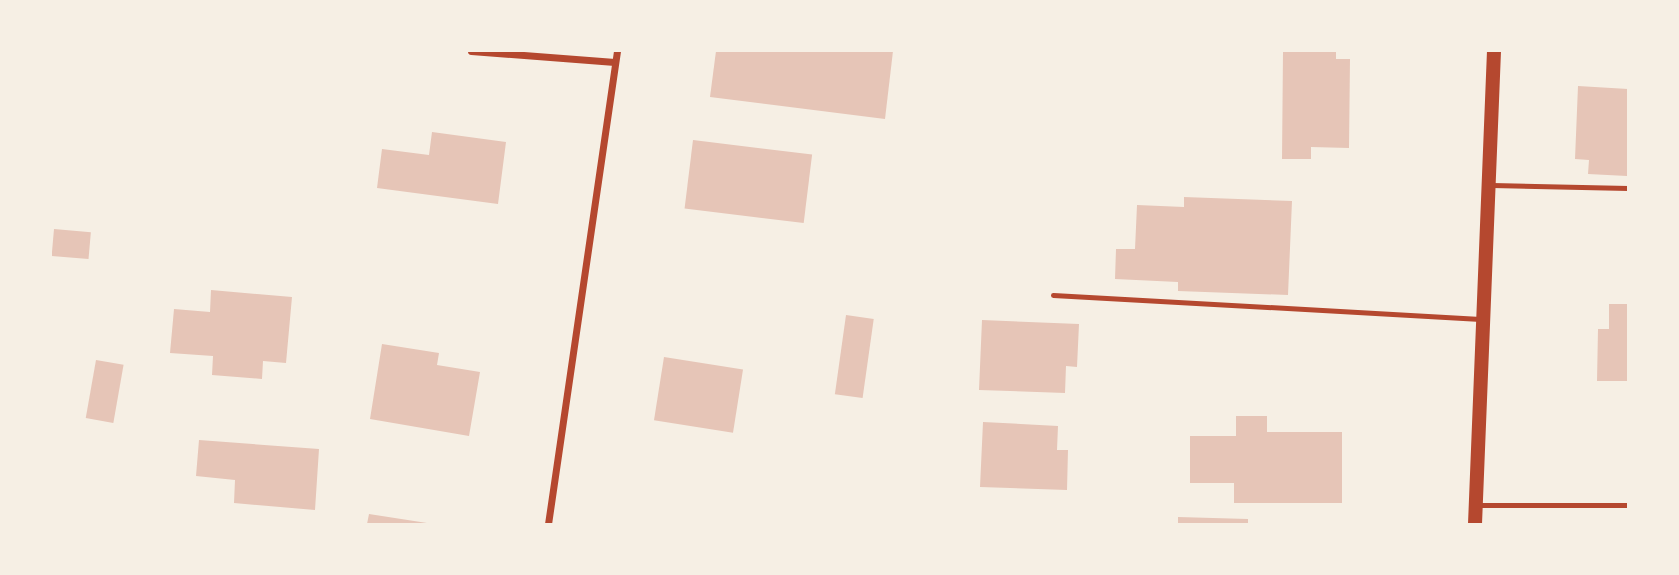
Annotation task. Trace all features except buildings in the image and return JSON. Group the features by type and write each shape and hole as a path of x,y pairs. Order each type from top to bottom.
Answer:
{"main road":[{"path":"1475,524 1494,51"}],"street":[{"path":"471,51 615,62"},
{"path":"548,524 617,51"}],"lane":[{"path":"1489,185 1628,188"},
{"path":"1053,295 1483,319"},
{"path":"1476,505 1628,505"}]}
